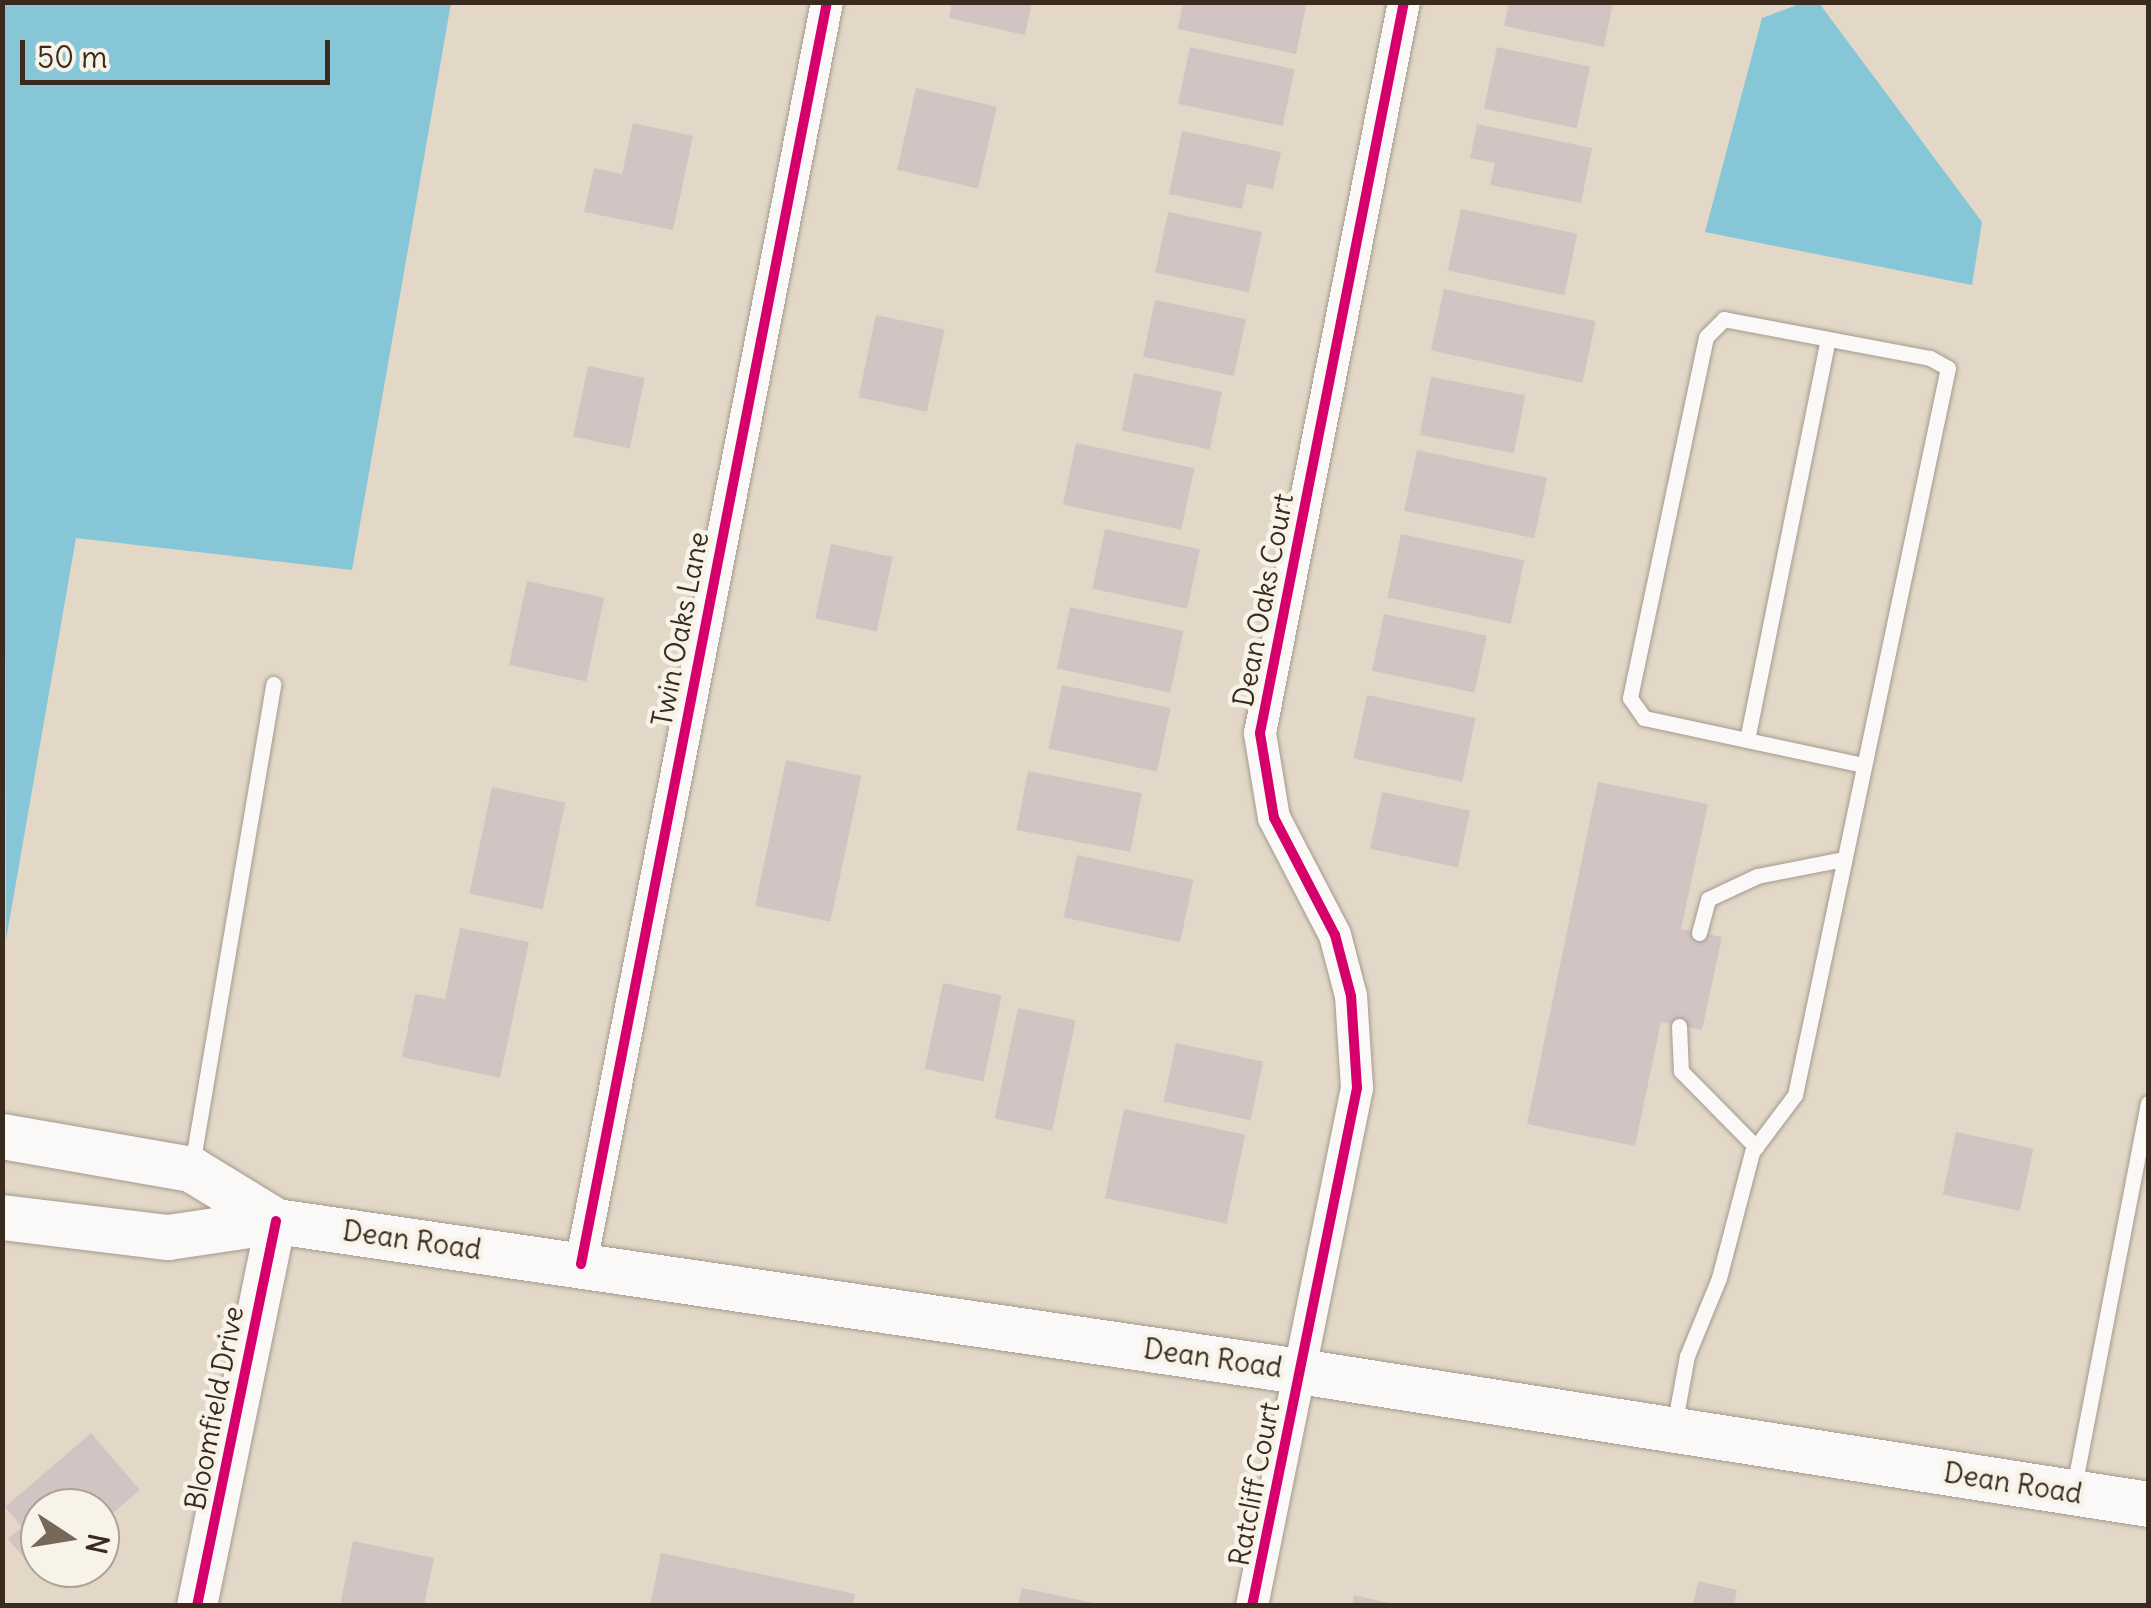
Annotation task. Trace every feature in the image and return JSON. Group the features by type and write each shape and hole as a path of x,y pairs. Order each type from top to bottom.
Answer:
{"main road":[{"name":"Dean Road","path":"2,1136 191,1169 276,1220"},
{"name":"Dean Road","path":"2,1217 168,1237 276,1220 1299,1371 2148,1504"}],"street":[{"name":"Twin Oaks Lane","path":"581,1264 827,2"},
{"name":"Dean Oaks Court","path":"1299,1371 1357,1088 1351,996 1335,935 1274,818 1260,734 1404,2"},
{"name":"Bloomfield Drive","path":"197,1606 276,1220"},
{"name":"Ratcliff Court","path":"1252,1606 1299,1371"}],"lane":[{"path":"1674,1430 1687,1356 1719,1278 1756,1148 1795,1096 1948,368 1930,358 1724,319 1706,337 1630,698 1644,718 1864,765"},
{"path":"1747,740 1828,339"},
{"path":"191,1169 272,684"},
{"path":"1699,933 1708,899 1758,876 1844,860"},
{"path":"1679,1026 1681,1071 1756,1148"},
{"path":"2072,1492 2148,1103"}],"water":[{"path":"3,2 451,3 352,570 76,538 6,940"},
{"path":"1805,2 1819,3 1982,222 1972,285 1705,232 1762,18"}],"building":[{"path":"952,2 1032,2 1025,35 949,18"},
{"path":"1183,2 1307,2 1296,54 1178,29"},
{"path":"1509,2 1613,2 1604,47 1504,26"},
{"path":"1190,47 1295,69 1283,126 1178,104"},
{"path":"1497,47 1590,67 1577,128 1484,109"},
{"path":"916,88 997,107 978,189 897,170"},
{"path":"633,123 693,136 673,230 584,212 594,168 622,174"},
{"path":"1477,124 1592,148 1581,203 1490,185 1495,163 1470,158"},
{"path":"1182,131 1281,152 1273,189 1247,184 1242,209 1169,194"},
{"path":"1461,209 1577,234 1564,295 1448,271"},
{"path":"1168,212 1262,232 1249,293 1155,273"},
{"path":"1444,289 1596,321 1583,383 1431,351"},
{"path":"1155,300 1246,319 1234,376 1143,357"},
{"path":"876,315 944,330 927,412 859,397"},
{"path":"588,366 645,378 630,448 573,436"},
{"path":"1134,373 1222,392 1210,449 1122,431"},
{"path":"1431,377 1525,395 1514,453 1420,435"},
{"path":"1076,443 1194,468 1181,530 1063,505"},
{"path":"1417,450 1547,478 1534,538 1404,511"},
{"path":"1105,529 1200,549 1187,609 1092,589"},
{"path":"1401,534 1524,560 1511,624 1387,598"},
{"path":"831,544 893,557 877,631 815,618"},
{"path":"527,581 604,597 586,682 509,665"},
{"path":"1070,607 1183,631 1170,693 1057,669"},
{"path":"1384,614 1487,636 1475,693 1372,671"},
{"path":"1062,685 1171,708 1157,772 1048,749"},
{"path":"1367,695 1476,718 1462,782 1353,759"},
{"path":"786,760 861,776 830,922 755,906"},
{"path":"1028,771 1142,793 1130,852 1017,830"},
{"path":"1598,782 1708,804 1681,929 1722,937 1702,1030 1661,1022 1635,1146 1527,1124"},
{"path":"492,787 565,803 543,909 469,894"},
{"path":"1382,792 1470,811 1458,867 1370,849"},
{"path":"1077,855 1193,880 1180,942 1064,918"},
{"path":"460,928 529,942 500,1078 402,1057 415,994 445,999"},
{"path":"943,983 1002,995 983,1082 925,1069"},
{"path":"1018,1008 1076,1020 1052,1131 995,1119"},
{"path":"1176,1043 1263,1062 1251,1120 1164,1102"},
{"path":"1124,1109 1245,1135 1226,1224 1105,1198"},
{"path":"1956,1132 2033,1148 2020,1211 1943,1195"},
{"path":"91,1433 140,1490 120,1507 120,1488 27,1488"},
{"path":"20,1494 20,1525 5,1507"},
{"path":"20,1529 20,1553 8,1539"},
{"path":"353,1541 434,1558 424,1606 340,1606"},
{"path":"661,1553 855,1594 853,1606 650,1606"},
{"path":"1698,1581 1737,1590 1734,1606 1693,1606"},
{"path":"1022,1588 1099,1604 1099,1606 1018,1606"},
{"path":"1354,1595 1394,1604 1394,1606 1352,1606"}],"cycle path":[{"path":"581,1264 827,2"},
{"path":"1252,1606 1357,1088 1351,996 1335,935 1274,818 1260,733 1404,2"},
{"path":"197,1606 276,1221"}]}
